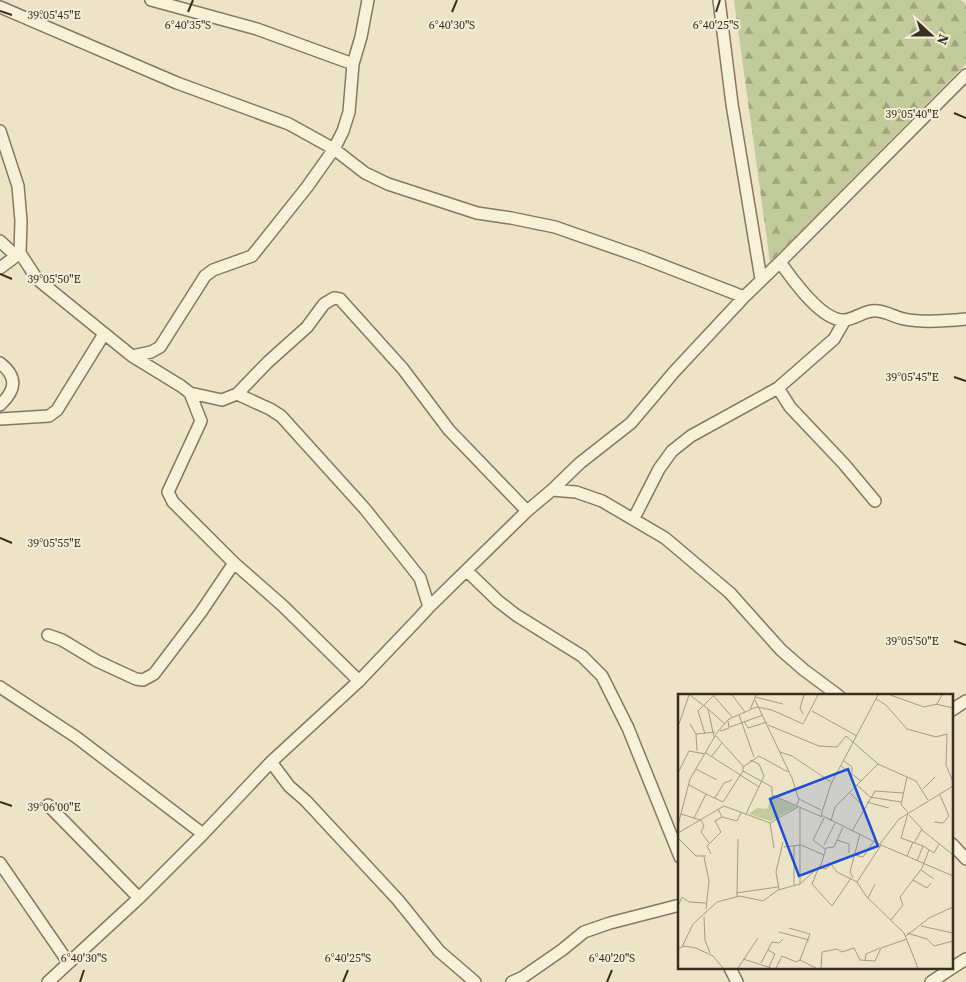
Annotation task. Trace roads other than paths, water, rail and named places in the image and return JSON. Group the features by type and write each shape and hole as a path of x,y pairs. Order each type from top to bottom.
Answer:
{"street":[{"path":"151,0 257,29 353,64"},
{"path":"132,356 151,352 160,347 205,276 213,270 252,256 334,150 349,112 353,64 361,37 368,0"},
{"path":"718,0 732,104 761,279"},
{"path":"0,7 176,83 289,124 334,150 365,173 388,184 477,213 554,227 641,256 744,297"},
{"path":"48,982 139,898 271,762 359,680 429,607 527,511 580,463 631,423 674,372 761,279 966,75"},
{"path":"0,131 18,186 21,221 18,254 0,268"},
{"path":"0,241 18,254 37,279 132,356 190,393 222,400 237,394 268,362 307,327 324,304 334,298 340,299 403,369 449,430 527,511"},
{"path":"780,262 796,284 826,314 845,320 870,311 878,311 919,321 966,319"},
{"path":"634,518 659,469 672,451 690,436 778,388 834,339 845,320"},
{"path":"0,419 48,416 57,410 104,334"},
{"path":"0,363 10,371 13,385 10,393 0,404"},
{"path":"778,388 790,407 844,464 875,501"},
{"path":"190,393 201,421 168,492 174,502 234,562 283,606 359,680"},
{"path":"237,394 270,408 281,416 365,509 420,578 429,607"},
{"path":"552,490 576,492 602,501 634,518 665,538 730,593 781,650 836,694"},
{"path":"48,635 73,646 97,661 136,679 143,680 154,674 162,664 201,612 234,562"},
{"path":"467,570 498,601 516,615 582,656 602,676 628,728 678,852"},
{"path":"1,689 76,737 203,834"},
{"path":"954,709 966,701"},
{"path":"271,762 290,786 398,900 439,951 476,982"},
{"path":"48,805 139,898"},
{"path":"954,846 966,859"},
{"path":"0,864 68,962"},
{"path":"512,982 524,977 584,932 618,920 678,905"},
{"path":"954,967 966,959"},
{"path":"731,970 737,982"},
{"path":"931,982 949,970"}]}
